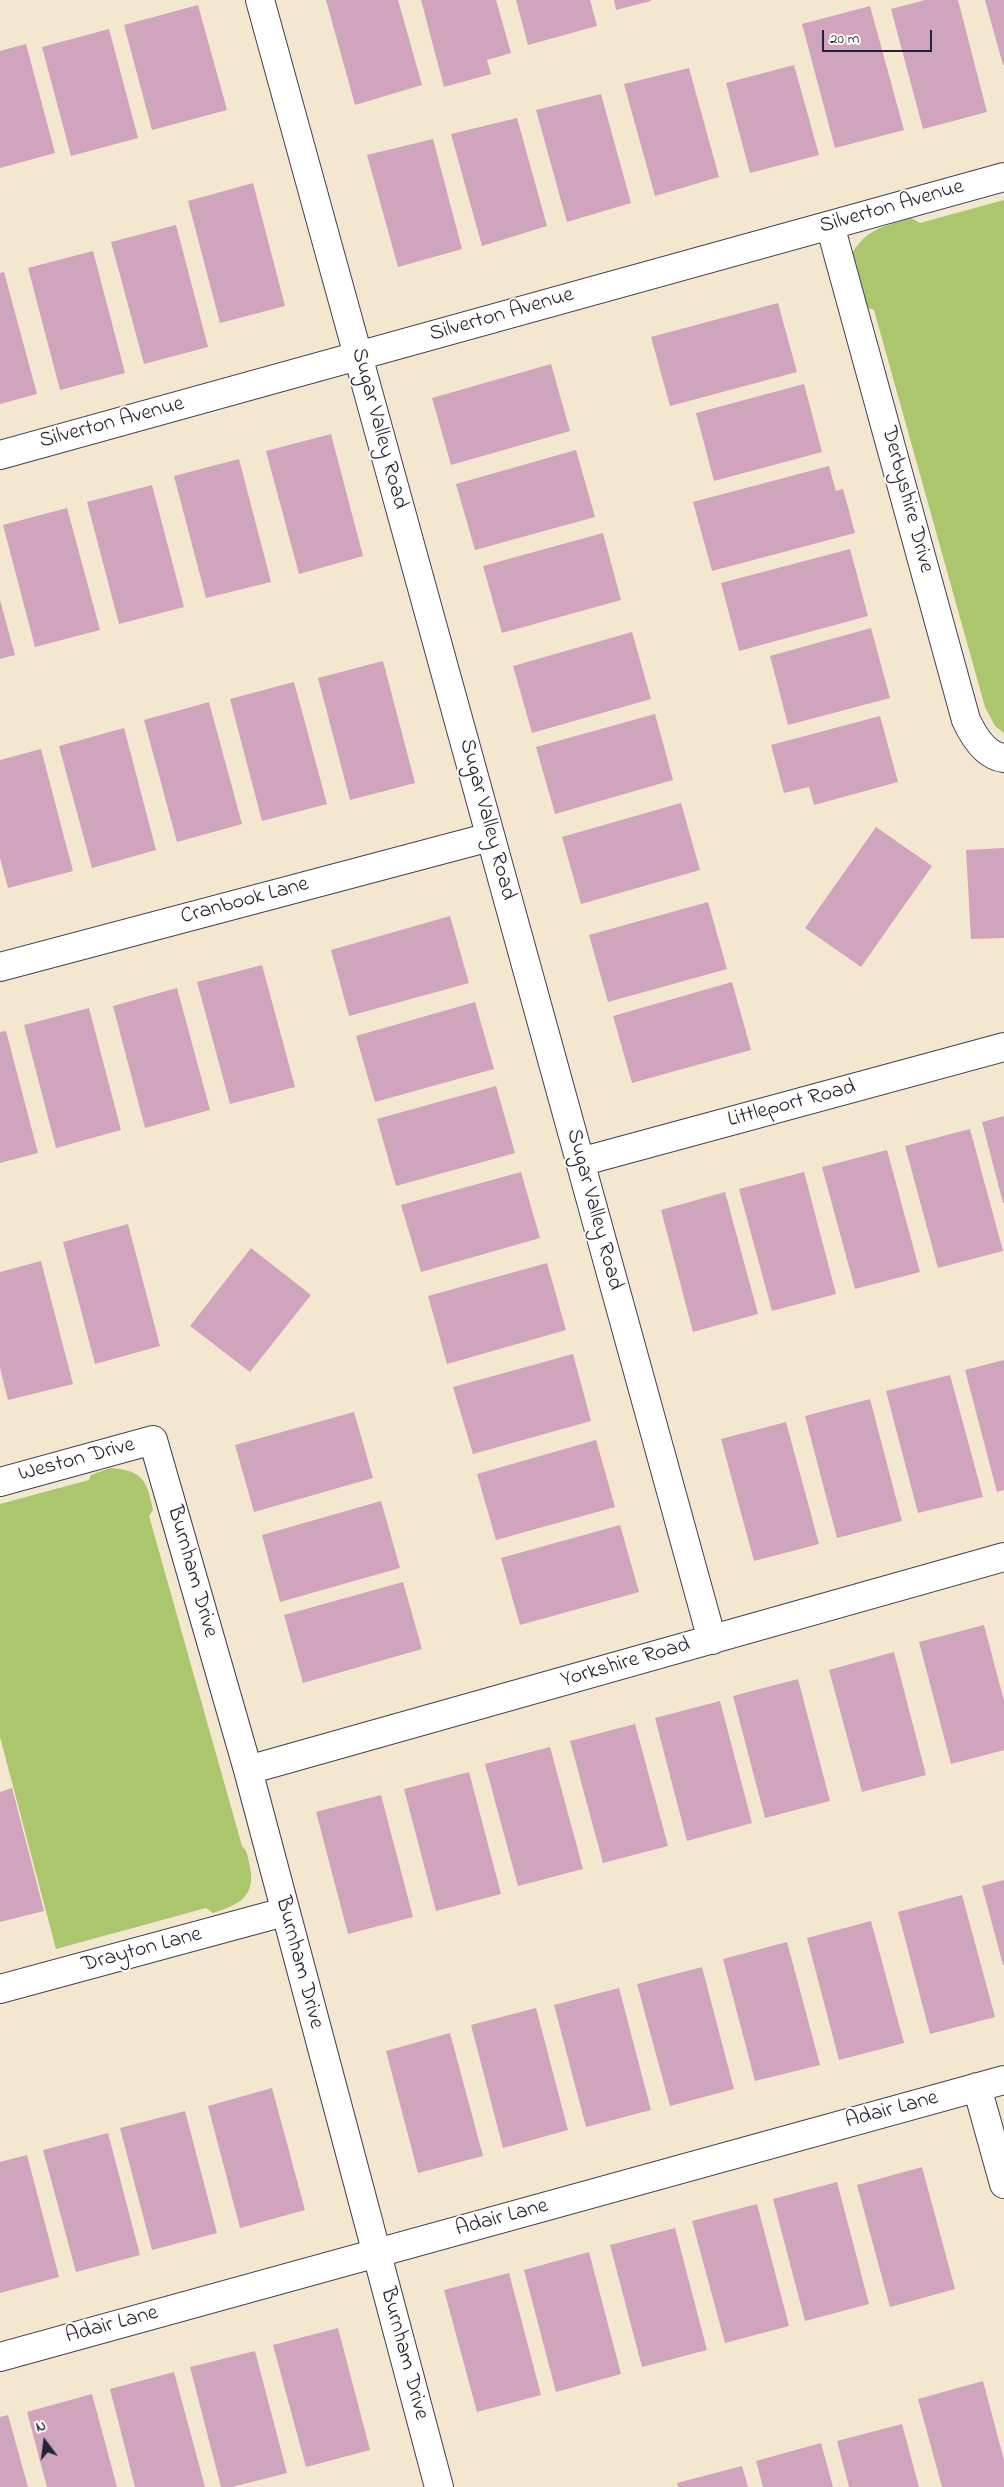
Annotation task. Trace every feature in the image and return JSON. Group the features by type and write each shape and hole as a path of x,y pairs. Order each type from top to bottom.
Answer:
{"street":[{"name":"Sugar Valley Road","path":"260,0 712,1640"},
{"name":"Silverton Avenue","path":"0,455 1004,177"},
{"name":"Derbyshire Drive","path":"830,226 966,720 976,740 999,757 1004,758"},
{"name":"Cranbook Lane","path":"0,967 490,837"},
{"name":"Littleport Road","path":"580,1162 1004,1047"},
{"name":"Weston Drive","path":"0,1482 153,1440"},
{"name":"Burnham Drive","path":"153,1440 248,1770 375,2254 439,2487"},
{"name":"Yorkshire Road","path":"248,1770 1004,1557"},
{"name":"Drayton Lane","path":"0,1989 284,1912"},
{"name":"Adair Lane","path":"0,2357 1004,2080"},
{"path":"978,2087 1004,2184"}],"green space":[{"path":"1004,200 1004,733 995,726 985,707 874,310 866,307 851,255 863,239 884,227 911,218 920,223"},
{"path":"110,1468 130,1471 137,1475 142,1479 148,1491 153,1510 149,1516 242,1846 248,1855 251,1877 250,1886 248,1893 237,1903 213,1913 206,1908 56,1949 0,1737 0,1504 89,1480 91,1475"}],"building":[{"path":"326,0 398,0 422,85 355,105"},
{"path":"421,0 496,0 511,53 487,60 491,74 444,87"},
{"path":"516,0 590,0 597,26 528,45"},
{"path":"614,0 651,0 651,1 616,10"},
{"path":"925,0 958,0 987,112 923,129 891,9"},
{"path":"985,0 1004,0 1004,65 1003,65"},
{"path":"198,5 227,110 152,130 124,25"},
{"path":"870,6 904,130 835,148 802,24"},
{"path":"109,29 138,138 71,156 42,47"},
{"path":"26,44 55,153 0,168 0,51"},
{"path":"794,65 819,155 750,173 726,83"},
{"path":"689,68 719,177 655,196 624,84"},
{"path":"601,94 631,203 567,222 536,110"},
{"path":"517,118 547,226 482,246 451,134"},
{"path":"433,139 462,249 398,267 367,155"},
{"path":"253,183 285,306 220,323 188,201"},
{"path":"176,225 208,347 144,364 111,242"},
{"path":"93,251 125,373 60,390 28,268"},
{"path":"4,272 37,394 0,404 0,273"},
{"path":"778,303 797,372 670,406 651,337"},
{"path":"551,364 570,431 451,465 432,398"},
{"path":"804,384 822,452 714,481 696,413"},
{"path":"331,434 363,556 299,574 266,451"},
{"path":"576,450 595,517 475,550 456,484"},
{"path":"239,459 271,582 206,598 174,476"},
{"path":"829,466 836,491 843,489 855,533 712,571 693,502"},
{"path":"152,485 184,607 119,624 87,502"},
{"path":"67,508 100,630 35,647 3,525"},
{"path":"603,533 621,600 502,633 483,566"},
{"path":"850,549 868,616 739,651 721,583"},
{"path":"0,600 15,655 0,659"},
{"path":"871,628 890,698 788,725 770,656"},
{"path":"632,632 651,699 532,733 513,666"},
{"path":"383,661 415,783 350,800 318,678"},
{"path":"294,682 327,804 262,821 230,699"},
{"path":"209,702 242,824 177,842 144,720"},
{"path":"655,714 673,780 555,814 536,747"},
{"path":"880,716 898,782 814,805 809,787 784,793 771,745"},
{"path":"124,728 156,850 92,868 59,746"},
{"path":"41,749 73,871 8,888 0,858 0,760"},
{"path":"681,803 700,870 581,904 562,837"},
{"path":"876,827 932,866 861,967 805,928"},
{"path":"1004,848 1004,938 971,939 966,850"},
{"path":"708,902 727,969 608,1002 589,935"},
{"path":"450,916 469,983 349,1016 331,950"},
{"path":"262,965 295,1087 230,1104 197,982"},
{"path":"732,982 751,1050 632,1083 613,1016"},
{"path":"177,988 210,1110 145,1128 113,1006"},
{"path":"475,1002 494,1069 375,1102 356,1036"},
{"path":"89,1008 121,1130 56,1148 24,1025"},
{"path":"6,1031 38,1153 0,1163 0,1032"},
{"path":"496,1086 515,1153 396,1186 377,1119"},
{"path":"1004,1116 1004,1203 1003,1203 982,1122"},
{"path":"970,1129 1003,1251 938,1268 905,1146"},
{"path":"887,1150 920,1272 855,1289 822,1167"},
{"path":"521,1172 540,1238 421,1272 401,1205"},
{"path":"804,1172 836,1294 772,1311 739,1189"},
{"path":"725,1192 758,1314 693,1332 661,1210"},
{"path":"128,1224 160,1346 95,1364 63,1242"},
{"path":"251,1248 311,1295 250,1372 190,1326"},
{"path":"41,1261 73,1384 8,1400 0,1368 0,1272"},
{"path":"547,1263 566,1330 447,1364 428,1296"},
{"path":"573,1354 591,1421 473,1454 453,1387"},
{"path":"1004,1360 1004,1490 997,1492 965,1370"},
{"path":"950,1375 983,1497 918,1513 886,1391"},
{"path":"870,1399 902,1521 837,1538 805,1416"},
{"path":"354,1412 373,1478 254,1512 235,1445"},
{"path":"786,1422 819,1544 754,1561 721,1439"},
{"path":"596,1440 615,1507 496,1540 477,1474"},
{"path":"381,1501 400,1568 280,1602 262,1535"},
{"path":"620,1525 639,1592 520,1625 501,1558"},
{"path":"403,1582 422,1649 303,1683 284,1615"},
{"path":"984,1625 1004,1701 1004,1750 951,1764 919,1642"},
{"path":"894,1652 926,1775 862,1792 829,1670"},
{"path":"798,1679 830,1801 765,1818 733,1696"},
{"path":"720,1701 752,1823 687,1841 655,1718"},
{"path":"635,1724 668,1846 603,1863 570,1741"},
{"path":"550,1747 583,1869 518,1886 485,1764"},
{"path":"469,1772 501,1894 436,1911 404,1789"},
{"path":"12,1788 44,1911 0,1922 0,1792"},
{"path":"381,1795 413,1917 348,1934 316,1812"},
{"path":"1004,1880 1004,1965 1003,1965 982,1886"},
{"path":"962,1895 995,2017 930,2034 898,1912"},
{"path":"871,1921 904,2043 839,2060 807,1938"},
{"path":"787,1942 820,2065 755,2081 723,1959"},
{"path":"702,1967 734,2089 670,2106 637,1984"},
{"path":"619,1988 651,2110 586,2127 554,2005"},
{"path":"536,2008 568,2130 503,2148 471,2025"},
{"path":"450,2033 483,2156 418,2173 386,2051"},
{"path":"272,2088 305,2210 240,2228 208,2106"},
{"path":"185,2111 217,2233 152,2250 120,2128"},
{"path":"108,2133 140,2255 76,2272 43,2150"},
{"path":"27,2155 59,2277 0,2293 0,2162"},
{"path":"922,2167 955,2289 890,2307 857,2185"},
{"path":"837,2182 869,2304 805,2321 773,2199"},
{"path":"757,2204 789,2326 725,2343 692,2221"},
{"path":"675,2228 707,2350 642,2367 610,2245"},
{"path":"589,2252 621,2374 556,2392 524,2270"},
{"path":"509,2273 541,2395 477,2412 444,2290"},
{"path":"338,2328 370,2450 306,2467 273,2345"},
{"path":"255,2351 287,2473 232,2487 221,2487 190,2367"},
{"path":"174,2372 205,2487 135,2487 110,2389"},
{"path":"983,2381 1004,2460 1004,2487 942,2487 918,2399"},
{"path":"92,2394 117,2487 47,2487 27,2412"},
{"path":"8,2415 28,2487 0,2487 0,2417"},
{"path":"902,2424 919,2487 849,2487 837,2441"},
{"path":"821,2443 833,2487 763,2487 756,2461"},
{"path":"742,2466 748,2487 678,2487 677,2483"}]}
